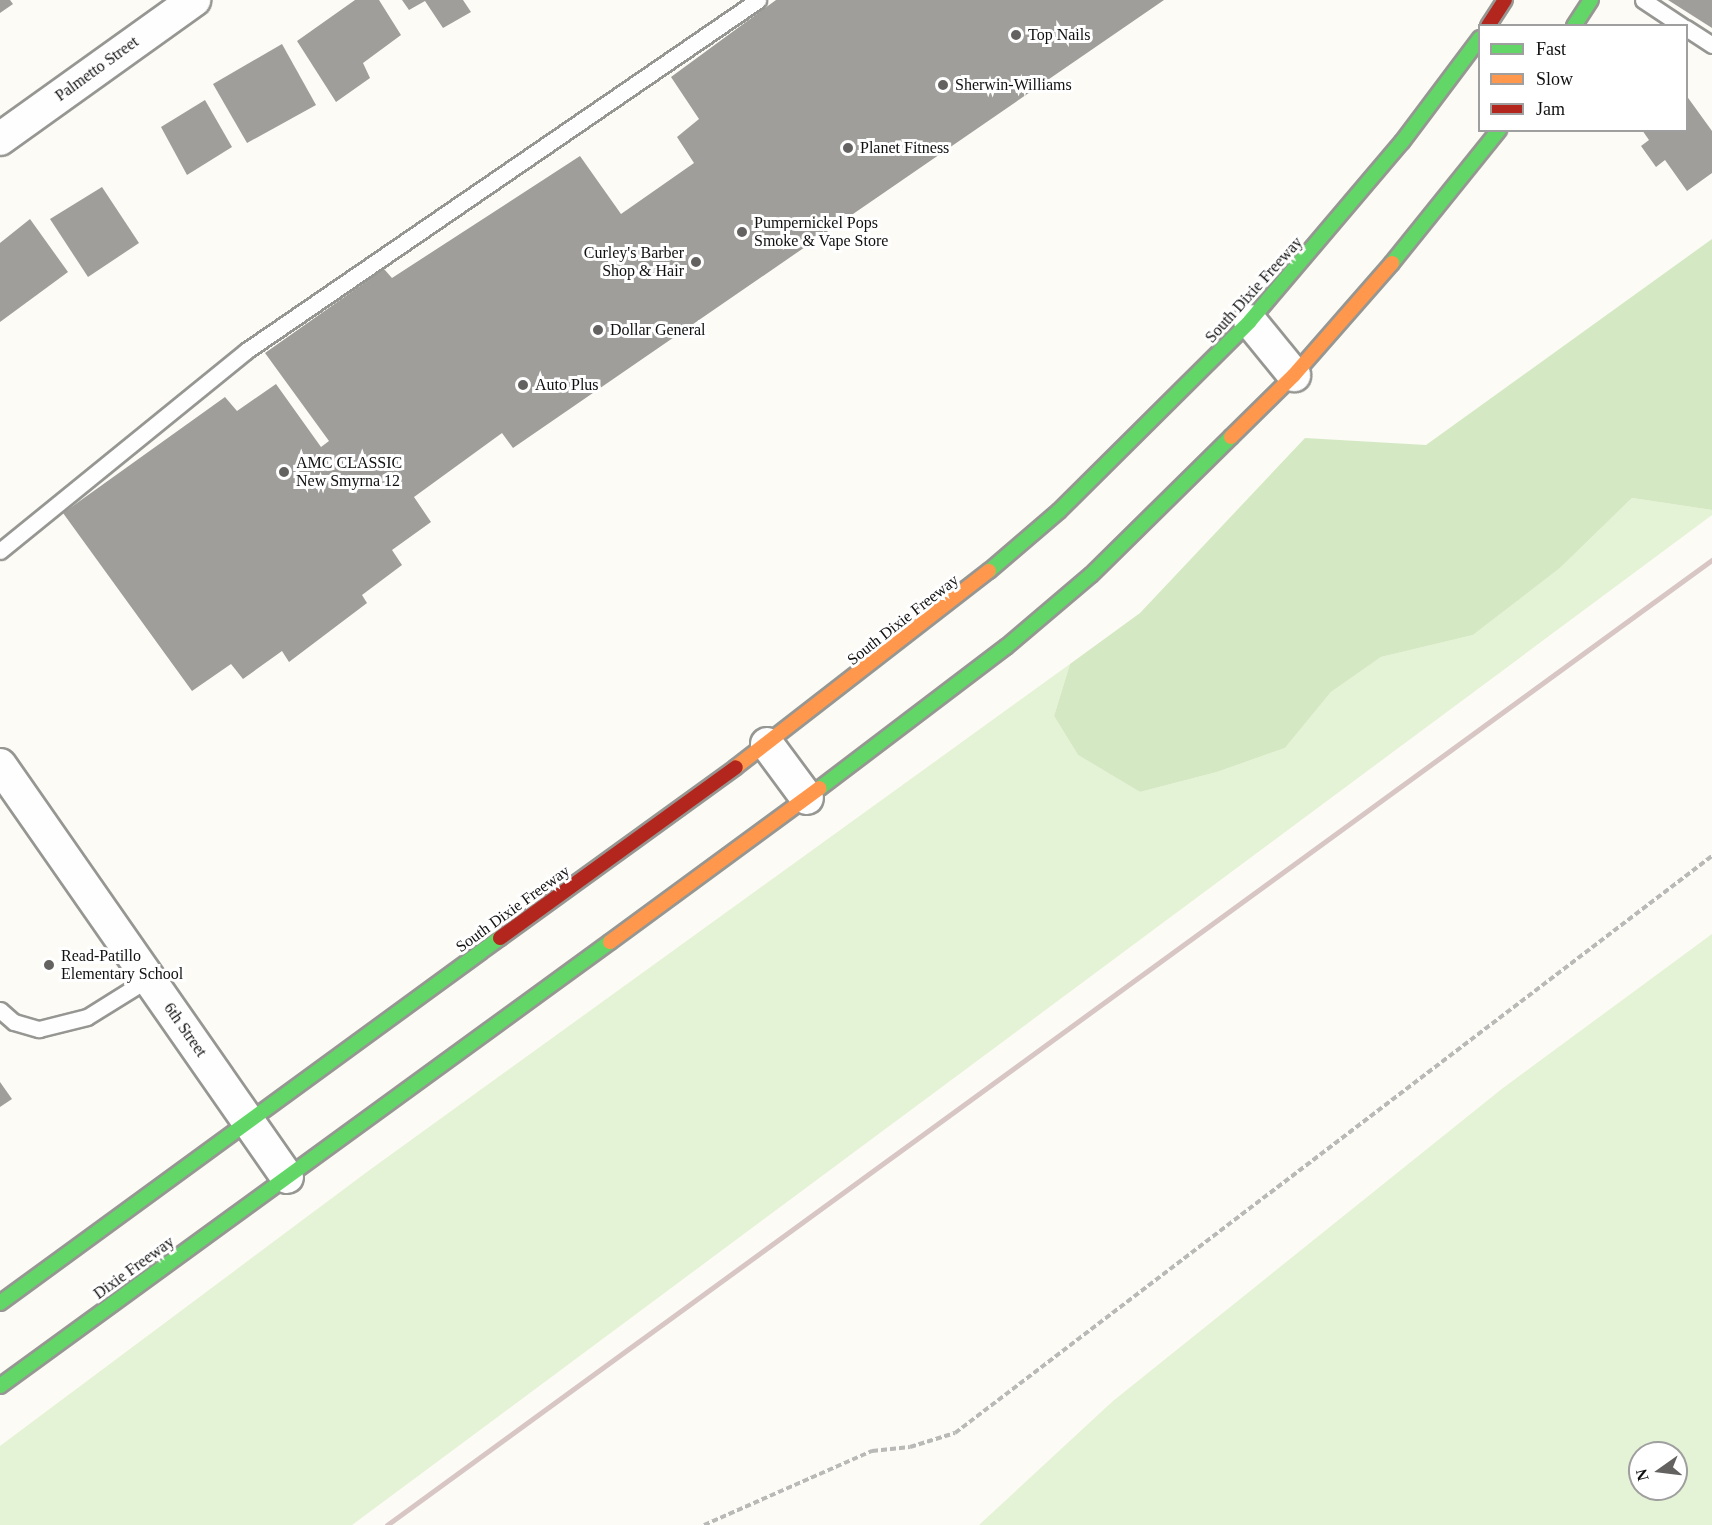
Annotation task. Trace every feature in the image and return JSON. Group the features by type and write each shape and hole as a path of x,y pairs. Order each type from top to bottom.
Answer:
{"main road":[{"path":"1489,24 1505,0"},
{"path":"1575,24 1591,0"},
{"name":"South Dixie Freeway","path":"248,1122 767,744 961,596 1059,511 1250,321 1402,142 1478,39"},
{"path":"287,1177 920,715 1091,574 1294,375 1372,288 1496,132"},
{"path":"0,1303 248,1122"},
{"name":"Dixie Freeway","path":"0,1386 287,1177"}],"street":[{"name":"Palmetto Street","path":"0,138 194,0"},
{"path":"1250,321 1294,375"},
{"path":"767,744 807,798"},
{"name":"6th Street","path":"0,765 287,1177"}],"lane":[{"path":"0,551 246,351 758,0"},
{"path":"1643,0 1679,24"},
{"path":"1688,29 1712,45"},
{"path":"0,1010 14,1022 39,1029 87,1017 148,979"}],"path":[{"path":"704,1525 872,1451 910,1447 955,1433 1712,856"}],"green space":[{"path":"1712,239 1712,510 1632,498 1560,568 1473,635 1381,657 1331,692 1285,748 1217,772 1140,792 1078,755 1054,716 1070,664 1140,613 1305,438 1426,445"},
{"path":"1632,498 1712,510 1712,515 352,1525 0,1525 0,1446 371,1169 1070,664 1054,716 1078,755 1140,792 1217,772 1285,748 1331,692 1381,657 1473,635 1560,568"},
{"path":"1712,934 1712,1525 979,1525 1113,1401 1503,1088"}],"building":[{"path":"0,0 10,0 13,4 0,13"},
{"path":"355,0 379,0 401,35 363,63 370,78 336,102 297,41"},
{"path":"402,0 463,0 471,12 443,28 425,1 409,10"},
{"path":"776,0 1164,0 513,448 502,433 414,497 431,522 392,550 402,565 362,595 367,603 289,662 282,651 243,679 231,664 192,691 63,513 225,397 237,411 276,384 321,447 329,441 265,353 384,269 392,278 580,156 621,214 694,163 677,137 699,119 671,77"},
{"path":"1668,0 1712,0 1712,28"},
{"path":"282,44 316,105 247,143 213,84"},
{"path":"1688,98 1712,131 1712,173 1687,191 1665,160 1656,167 1641,146 1649,140 1643,132 1688,132"},
{"path":"205,100 232,147 187,175 161,127"},
{"path":"102,187 139,243 88,277 50,219"},
{"path":"30,219 68,272 0,322 0,243"},
{"path":"0,1082 12,1099 0,1107"}],"railway":[{"path":"387,1525 1712,560"}],"traffic: fast":[{"path":"1575,24 1591,0"},
{"path":"989,571 1059,511 1250,321 1402,142 1478,41"},
{"path":"1392,263 1497,132"},
{"path":"820,788 1006,647 1091,575 1231,437"},
{"path":"0,1303 500,938"},
{"path":"0,1386 610,942"}],"traffic: slow":[{"path":"1231,437 1294,375 1392,263"},
{"path":"736,767 989,571"},
{"path":"610,942 820,788"}],"traffic: jam":[{"path":"1489,24 1505,0"},
{"path":"500,938 736,767"}],"place":[{"name":"Top Nails","path":"1016,35"},
{"name":"Sherwin-Williams","path":"943,85"},
{"name":"Planet Fitness","path":"848,148"},
{"name":"Pumpernickel Pops Smoke & Vape Store","path":"742,232"},
{"name":"Curley's Barber Shop & Hair","path":"696,262"},
{"name":"Dollar General","path":"598,330"},
{"name":"Auto Plus","path":"523,385"},
{"name":"AMC CLASSIC New Smyrna 12","path":"284,472"},
{"name":"Read-Patillo Elementary School","path":"49,965"}]}
